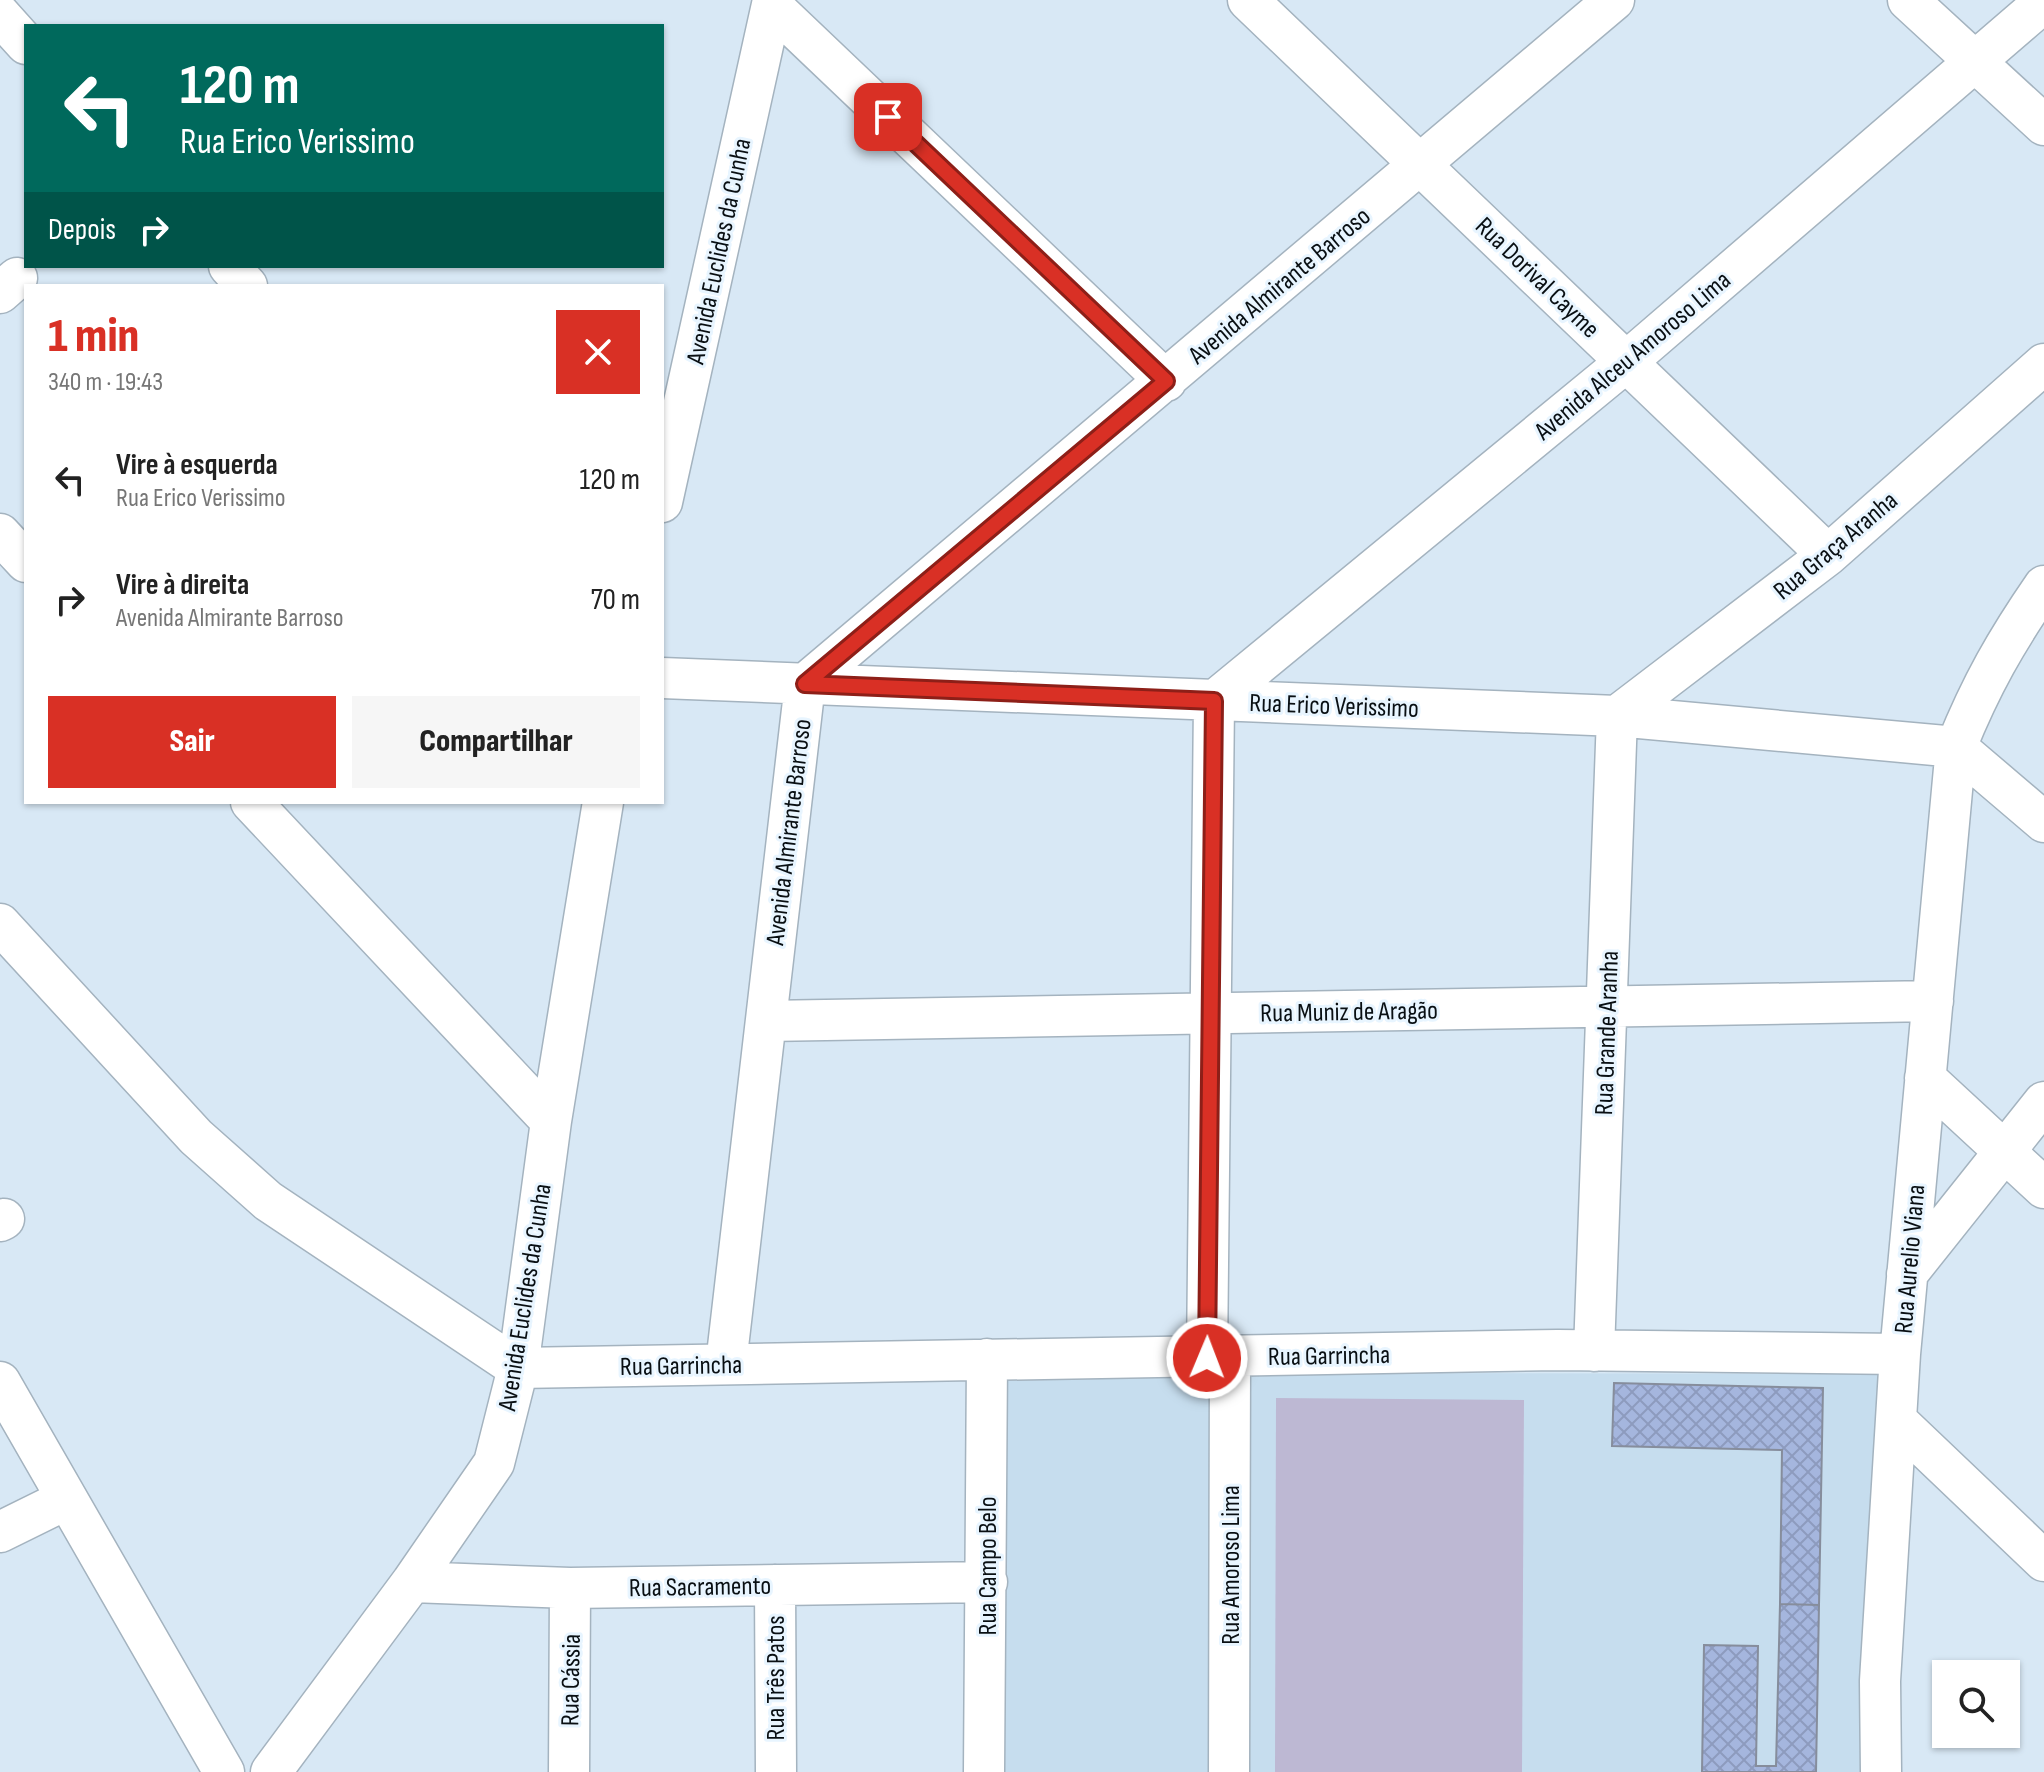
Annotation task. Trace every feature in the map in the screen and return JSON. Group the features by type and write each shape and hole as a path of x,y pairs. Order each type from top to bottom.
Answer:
{"street":[{"name":"Rua Dorival Cayme","path":"1248,0 1828,555"},
{"name":"Avenida Almirante Barroso","path":"726,1364 805,684 1614,0"},
{"path":"1908,0 2044,125"},
{"name":"Avenida Alceu Amoroso Lima","path":"1214,701 1626,362 2044,2"},
{"path":"772,3 1166,381"},
{"name":"Avenida Euclides da Cunha","path":"664,493 772,3"},
{"path":"0,15 24,42"},
{"path":"231,268 245,284"},
{"name":"Rua Graça Aranha","path":"1617,716 1828,555 2044,364"},
{"path":"0,534 24,560"},
{"name":"Rua Aurelio Viana","path":"1881,1772 1880,1681 1900,1354 1956,747 1996,658 2044,586"},
{"name":"Rua Erico Verissimo","path":"664,678 1617,716 1956,747"},
{"name":"Rua Amoroso Lima","path":"1214,701 1211,1014 1229,1772"},
{"name":"Rua Grande Aranha","path":"1594,1351 1617,716"},
{"path":"1956,747 2044,822"},
{"path":"253,804 551,1121"},
{"name":"Avenida Euclides da Cunha","path":"271,1772 412,1582 494,1463 518,1368 551,1121 603,804"},
{"path":"0,924 196,1137 268,1201 518,1368"},
{"name":"Rua Muniz de Aragão","path":"766,1021 1933,1001"},
{"path":"1925,1078 2044,1188"},
{"path":"1907,1274 2044,1102"},
{"name":"Rua Garrincha","path":"518,1368 1594,1351 1900,1354"},
{"name":"Rua Campo Belo","path":"984,1772 987,1359"},
{"path":"0,1382 216,1769"},
{"path":"1896,1420 2044,1561"},
{"path":"0,1532 67,1499"},
{"name":"Rua Sacramento","path":"412,1582 570,1588 987,1582"},
{"name":"Rua Três Patos","path":"775,1585 776,1772"},
{"name":"Rua Cássia","path":"569,1772 570,1588"}],"shaded area":[{"path":"972,1372 1902,1374 1881,1772 973,1772"},
{"path":"1276,1398 1524,1400 1522,1772 1275,1772"}],"building":[{"path":"1614,1383 1823,1388 1819,1605 1780,1604 1782,1450 1612,1446"},
{"path":"1780,1604 1819,1605 1816,1772 1702,1772 1704,1645 1758,1646 1756,1766 1776,1766"}],"route":[{"path":"888,117 1166,381 805,684 1214,701 1207,1358"}]}
